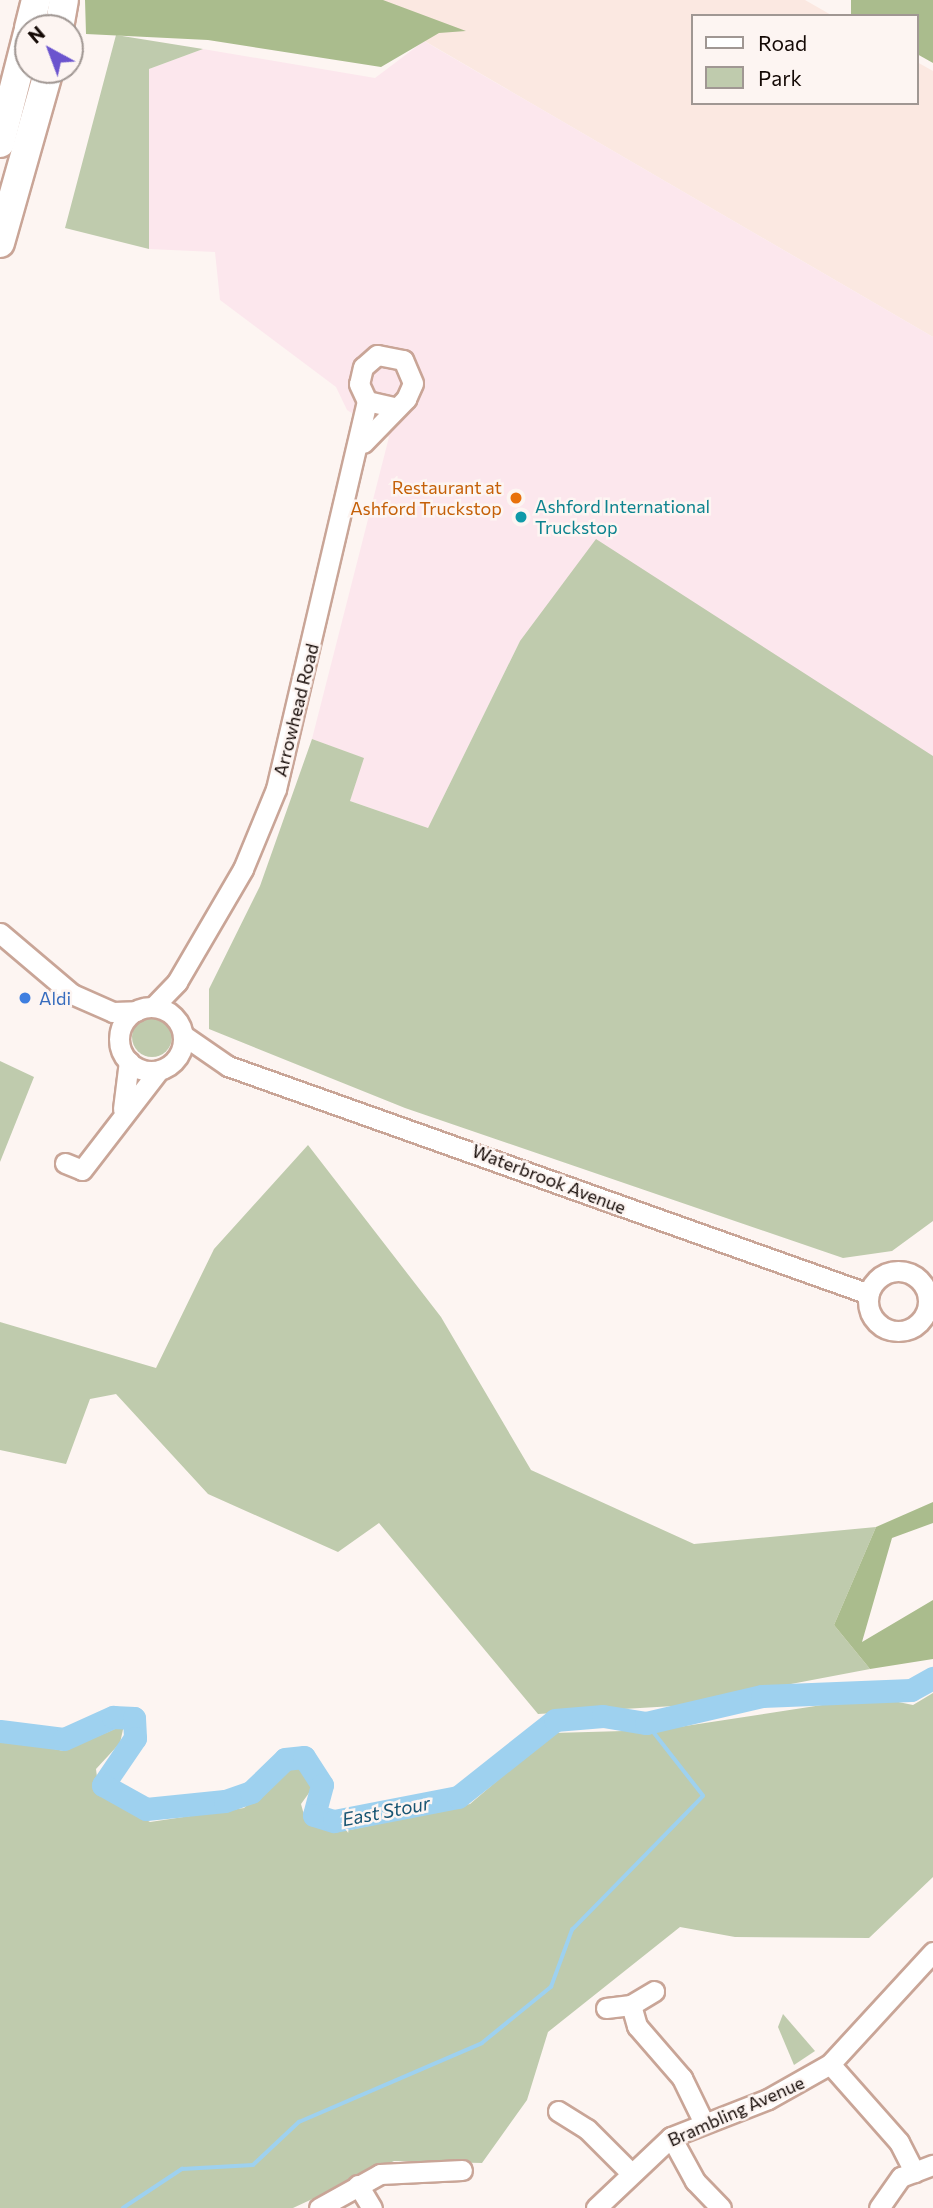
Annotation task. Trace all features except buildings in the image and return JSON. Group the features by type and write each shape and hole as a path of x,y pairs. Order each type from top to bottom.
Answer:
{"highway":[{"path":"0,143 15,84"},
{"path":"0,243 45,84"}],"street":[{"path":"377,355 396,356 409,367 413,383 406,399 392,407 367,401 359,384 363,367 377,355"},
{"name":"Arrowhead Road","path":"119,1041 192,959 243,869 276,789 360,447 367,401"},
{"name":"Arrowhead Road","path":"360,447 392,407"},
{"path":"0,933 72,994 119,1041 129,1061 123,1109"},
{"name":"Arrowhead Road","path":"65,1163 82,1170 123,1109 165,1066 179,1027 192,959"},
{"path":"72,994 113,1012 145,1009"},
{"name":"Waterbrook Avenue","path":"145,1009 179,1027 228,1066 869,1294"},
{"name":"Waterbrook Avenue","path":"129,1061 165,1066 228,1066"},
{"name":"Brambling Avenue","path":"596,2208 629,2171 671,2137 703,2121 768,2099 830,2064 933,1952"},
{"path":"606,2008 631,2005 653,1991"},
{"path":"631,2005 637,2026 672,2064 703,2121"},
{"path":"830,2064 924,2169 894,2183 879,2208"},
{"path":"558,2111 572,2127 629,2171"},
{"path":"671,2137 695,2181 721,2208"},
{"path":"319,2208 358,2185 398,2170 462,2170"},
{"path":"358,2185 372,2208"}],"shaded area":[{"path":"354,0 805,0 830,14 692,14 692,105 919,105 919,63 933,71 933,337"},
{"path":"424,41 933,337 933,757 520,641 428,828 350,801 363,758 312,739 389,437 347,410 336,387 220,300 215,252 149,249 149,69 203,49 375,78"}],"green space":[{"path":"85,0 383,0 466,31 439,33 381,67 208,40 86,34"},
{"path":"851,0 933,0 933,63 919,55 919,14 851,14"},
{"path":"116,35 203,49 149,69 149,249 65,228"},
{"path":"596,539 933,756 933,1221 892,1251 843,1258 405,1108 209,1029 209,989 260,886 312,739 364,758 350,801 428,828 520,641"},
{"path":"152,1017 160,1018 166,1023 171,1029 171,1045 166,1051 160,1056 152,1057 144,1056 138,1051 133,1045 132,1037 133,1029 138,1023 144,1018"},
{"path":"0,1061 34,1077 0,1162"},
{"path":"308,1145 441,1317 531,1470 694,1544 876,1527 834,1625 870,1669 674,1706 538,1714 379,1523 338,1552 208,1494 116,1394 90,1399 66,1464 0,1450 0,1322 156,1368 214,1249"},
{"path":"933,1502 933,1523 892,1538 862,1642 933,1600 933,1659 870,1669 834,1625 876,1527"},
{"path":"933,1693 933,1877 869,1938 735,1937 680,1927 548,2032 527,2100 482,2163 394,2161 293,2208 0,2208 0,1738 64,1751 124,1725 120,1743 96,1769 99,1793 150,1822 244,1808 292,1763 310,1774 314,1786 301,1804 306,1822 345,1831 470,1804 553,1733 659,1730 874,1697 913,1705"},
{"path":"783,2014 815,2051 794,2065 778,2027"}],"waterway":[{"name":"East Stour","path":"0,1731 64,1739 113,1717 134,1718 135,1738 103,1785 146,1809 225,1801 251,1792 285,1759 304,1757 322,1785 314,1815 334,1821 458,1797 555,1720 603,1716 646,1723 762,1696 911,1690 933,1678"},
{"path":"123,2208 182,2169 253,2165 299,2122 482,2043 551,1987 572,1930 703,1796 646,1723"}],"place":[{"name":"Restaurant at Ashford Truckstop","path":"516,498"},
{"name":"Ashford International Truckstop","path":"521,517"},
{"name":"Aldi","path":"25,998"}]}
